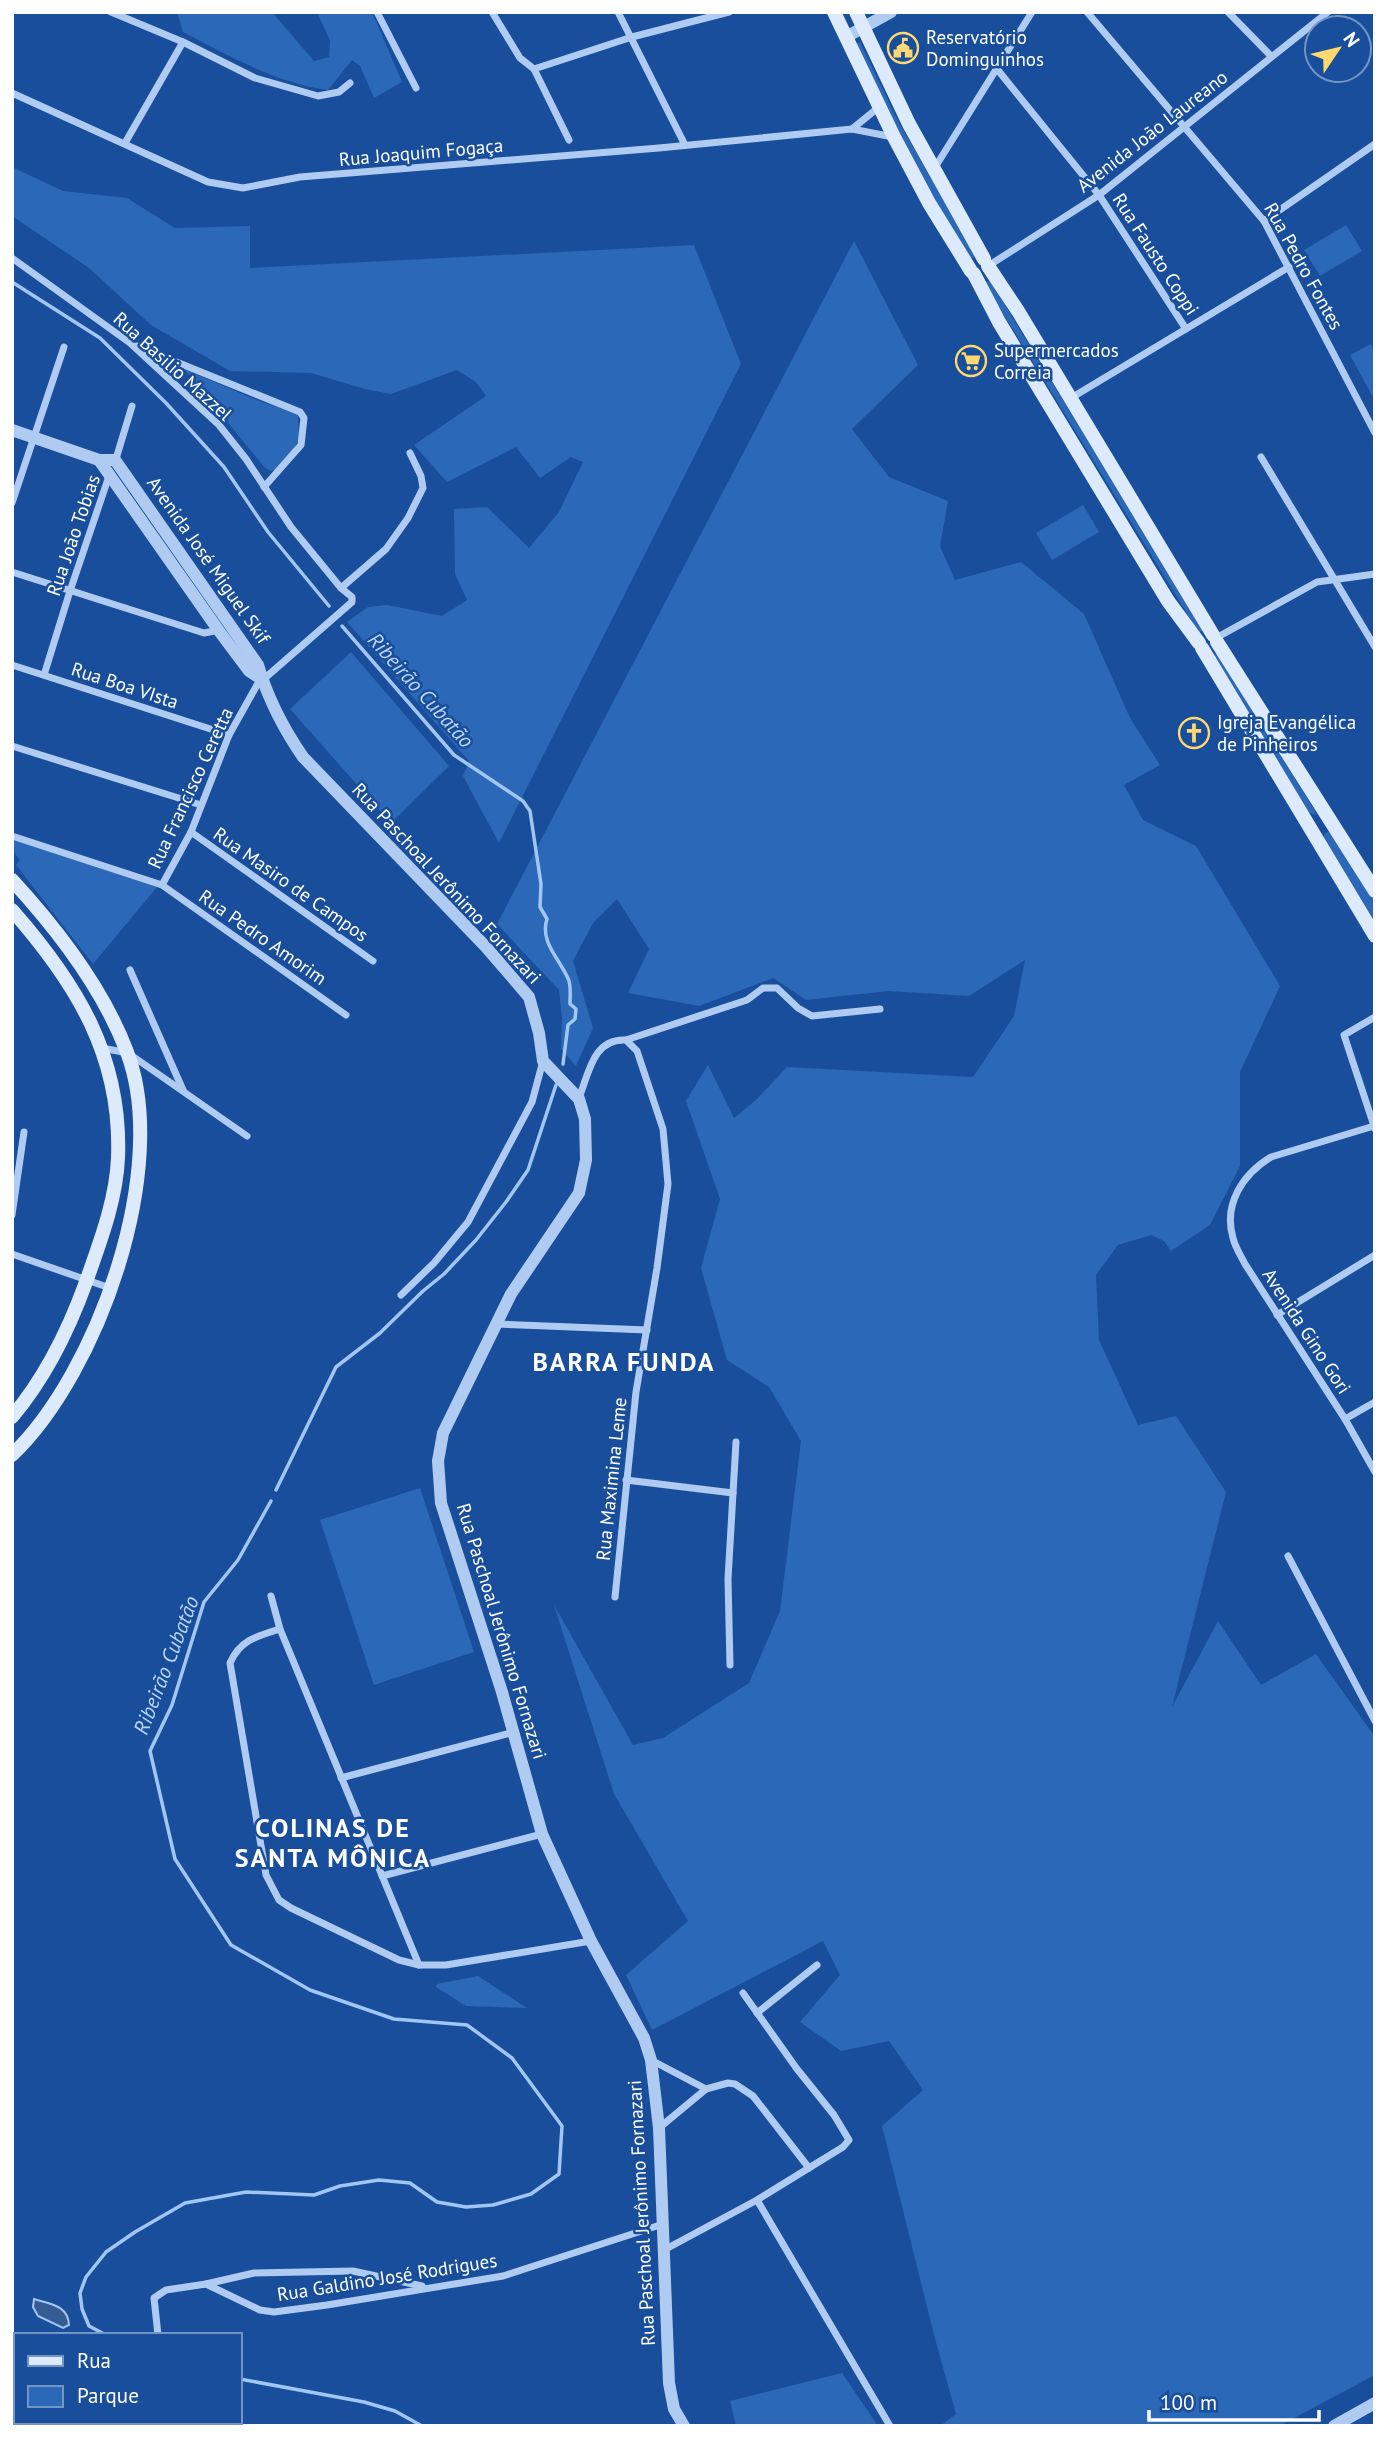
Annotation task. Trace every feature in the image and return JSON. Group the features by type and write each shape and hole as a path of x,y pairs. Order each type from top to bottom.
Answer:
{"main road":[{"path":"856,12 908,124 986,263 1071,398 1215,638 1375,891"},
{"path":"835,13 879,107 929,203 973,272 999,322 1168,601 1200,646 1375,936"},
{"path":"973,272 973,261 978,258 986,263"},
{"path":"1200,646 1207,651 1213,649 1215,638"},
{"path":"1312,831 1329,821"},
{"path":"12,880 88,976 128,1053 141,1118 138,1183 126,1236 99,1322 48,1414 12,1455"},
{"path":"12,910 74,989 102,1048 117,1110 118,1160 103,1232 74,1315 46,1367 12,1417"},
{"path":"103,1232 126,1236"}],"street":[{"path":"111,12 183,42 255,78 318,96 340,92 351,83"},
{"path":"376,12 416,88"},
{"path":"492,12 520,58 534,69 569,140"},
{"path":"618,12 685,145"},
{"path":"534,69 632,37 729,12"},
{"path":"846,37 891,12"},
{"path":"934,170 1032,12"},
{"name":"Rua Pedro Fontes","path":"1087,12 1264,221 1375,433"},
{"path":"1228,12 1271,57"},
{"name":"Avenida João Laureano","path":"986,263 1098,195 1328,12"},
{"path":"125,143 183,42"},
{"name":"Rua Fausto Coppi","path":"997,69 1098,195 1186,329"},
{"name":"Rua Joaquim Fogaça","path":"12,93 208,182 243,188 300,177 852,129 894,137"},
{"path":"852,129 879,107"},
{"path":"1264,221 1375,144"},
{"name":"Rua Basilio Mazzel","path":"12,258 130,343 219,425 315,559 341,587"},
{"path":"1071,398 1289,267"},
{"path":"130,343 300,412 304,418 301,444 264,487"},
{"path":"12,501 64,347"},
{"name":"Rua João Tobias","path":"44,675 69,591 132,406"},
{"path":"12,430 99,460 115,460"},
{"path":"341,587 386,549 408,518 423,488 421,476 410,453"},
{"path":"1261,457 1332,580 1375,647"},
{"name":"Avenida José Miguel Skif","path":"99,460 224,628"},
{"name":"Avenida José Miguel Skif","path":"115,460 249,671 263,680"},
{"path":"12,572 204,633 224,628"},
{"path":"1215,638 1317,582 1375,574"},
{"name":"Rua Francisco Ceretta","path":"162,885 191,832 229,735 257,685 352,602 352,597 341,587"},
{"name":"Rua Boa VIsta","path":"12,665 229,735"},
{"name":"Rua Paschoal Jerônimo Fornazari","path":"263,680 283,728 303,757 485,947 529,997 539,1033 542,1061"},
{"path":"12,746 201,805"},
{"name":"Rua Masiro de Campos","path":"191,832 373,961"},
{"name":"Rua Pedro Amorim","path":"12,836 162,885 346,1015"},
{"path":"130,970 183,1091"},
{"path":"542,1061 579,1099 597,1051 610,1041 626,1040 747,1000 763,988 777,988 812,1016 880,1009"},
{"path":"1374,1128 1344,1035 1375,1017"},
{"name":"Rua Maximina Leme","path":"615,1597 636,1392 668,1184 663,1129 636,1051 626,1040"},
{"path":"102,1048 128,1053 247,1136"},
{"path":"401,1295 434,1263 468,1222 532,1102 542,1061"},
{"name":"Rua Paschoal Jerônimo Fornazari","path":"579,1099 585,1119 586,1160 579,1193 511,1294 443,1433 438,1461 441,1503 514,1732 542,1834 591,1941 644,2038 651,2060 659,2128 673,2426"},
{"name":"Avenida Gino Gori","path":"1374,1128 1270,1157 1249,1173 1233,1200 1231,1221 1233,1238 1245,1264 1345,1419 1375,1472"},
{"path":"12,1214 24,1132"},
{"path":"12,1254 110,1288"},
{"path":"1277,1315 1375,1255"},
{"path":"496,1324 647,1330"},
{"path":"1345,1419 1375,1402"},
{"path":"730,1665 727,1579 736,1443"},
{"path":"626,1480 733,1493"},
{"path":"1288,1556 1375,1721"},
{"path":"271,1596 280,1629 419,1965"},
{"path":"280,1629 247,1640 235,1652 230,1663 266,1875 279,1900 399,1960 419,1965 446,1965 591,1941"},
{"path":"341,1778 514,1732"},
{"path":"382,1876 542,1834"},
{"path":"757,2013 817,1965"},
{"path":"664,2250 757,2200 848,2143 849,2136 743,1993"},
{"path":"651,2060 706,2089"},
{"path":"659,2128 706,2089 728,2083 753,2096 809,2168"},
{"path":"757,2200 890,2426"},
{"name":"Rua Galdino José Rodrigues","path":"206,2284 260,2310 274,2312 524,2271 663,2224"},
{"path":"158,2333 154,2298 158,2294 166,2290 254,2273 353,2270 429,2288"},
{"path":"1334,2426 1375,2403"},
{"path":"674,2409 684,2426"}],"green space":[{"path":"177,12 272,12 314,61 329,57 330,41 317,12 372,12 402,82 374,98 360,66 352,60 328,90 290,81 253,67 183,32"},
{"path":"860,42 898,121 975,255 974,258 971,258 932,197 855,44"},
{"path":"12,167 63,191 127,198 175,228 250,226 250,268 694,245 741,364 499,843 463,776 469,761 347,622 368,607 387,605 442,616 467,600 455,574 454,509 487,507 529,548 559,512 583,462 571,457 540,478 516,447 447,482 414,445 486,396 476,382 457,370 391,394 311,373 230,371 151,325 89,268 12,216"},
{"path":"1346,225 1362,251 1320,276 1304,250"},
{"path":"854,241 918,365 852,429 889,477 948,501 940,546 955,580 1021,562 1084,614 1130,718 1160,765 1124,785 1143,820 1196,846 1280,986 1240,1072 1240,1166 1210,1225 1171,1251 1164,1241 1151,1235 1118,1245 1096,1275 1099,1340 1138,1425 1176,1416 1226,1492 1172,1707 1218,1621 1261,1685 1316,1654 1375,1737 1375,2375 1279,2426 940,2426 956,2414 882,2126 923,2090 889,2041 841,2051 800,2022 840,1975 823,1941 652,2030 626,1975 688,1921 614,1794 554,1605 633,1745 663,1738 749,1683 780,1611 801,1441 769,1387 727,1360 701,1268 720,1199 686,1101 708,1065 734,1118 756,1100 787,1067 973,1077 1014,1016 1025,960 969,996 889,991 806,1000 773,978 699,1006 628,993 649,949 617,899 593,923 573,961 593,1028 576,1066 561,1049 559,990 497,924"},
{"path":"990,281 1204,630 1197,630 985,284"},
{"path":"1371,344 1375,352 1375,401 1350,355"},
{"path":"184,369 259,401 294,412 298,416 299,439 292,452 276,469 271,471 265,468"},
{"path":"1083,505 1099,532 1052,560 1036,533"},
{"path":"351,652 449,766 391,823 290,709"},
{"path":"1217,653 1316,815 1309,813 1213,656"},
{"path":"1332,833 1375,901 1375,922 1324,839 1324,834"},
{"path":"16,840 157,887 93,964 16,865 20,860 12,850 12,843"},
{"path":"420,1488 474,1652 374,1685 320,1520"},
{"path":"478,1976 527,2008 466,2006 436,1987 437,1984"},
{"path":"842,2373 878,2426 736,2426 730,2401"}],"shaded area":[{"path":"34,2299 62,2309 69,2325 63,2328 38,2316 33,2307"}],"waterway":[{"name":"Ribeirão Cubatão","path":"12,282 100,338 166,403 224,467 268,532 329,606"},
{"name":"Ribeirão Cubatão","path":"342,626 454,755 523,801 530,811 541,884 540,907 547,919 546,936 569,981 570,1004 576,1009 575,1019 568,1025 563,1064"},
{"path":"276,1490 336,1367 380,1333 444,1274 506,1202 528,1170 556,1085"},
{"name":"Ribeirão Cubatão","path":"102,2333 89,2326 82,2309 80,2293 86,2277 106,2252 185,2203 246,2192 314,2195 340,2186 379,2180 410,2183 437,2202 466,2207 493,2205 531,2194 559,2174 562,2126 512,2058 467,2025 394,2019 310,1990 231,1945 175,1859 150,1751 172,1705 204,1602 238,1560 271,1501"},
{"name":"Ribeirão Cubatão","path":"242,2379 364,2402 395,2411 422,2426"}],"place":[{"name":"Reservatório Dominguinhos","path":"903,48"},
{"name":"Supermercados Correia","path":"971,361"},
{"name":"Igreja Evangélica de Pinheiros","path":"1194,733"}],"district":[{"name":"BARRA FUNDA","path":"624,1361"},
{"name":"COLINAS DE SANTA MÔNICA","path":"333,1842"}]}
